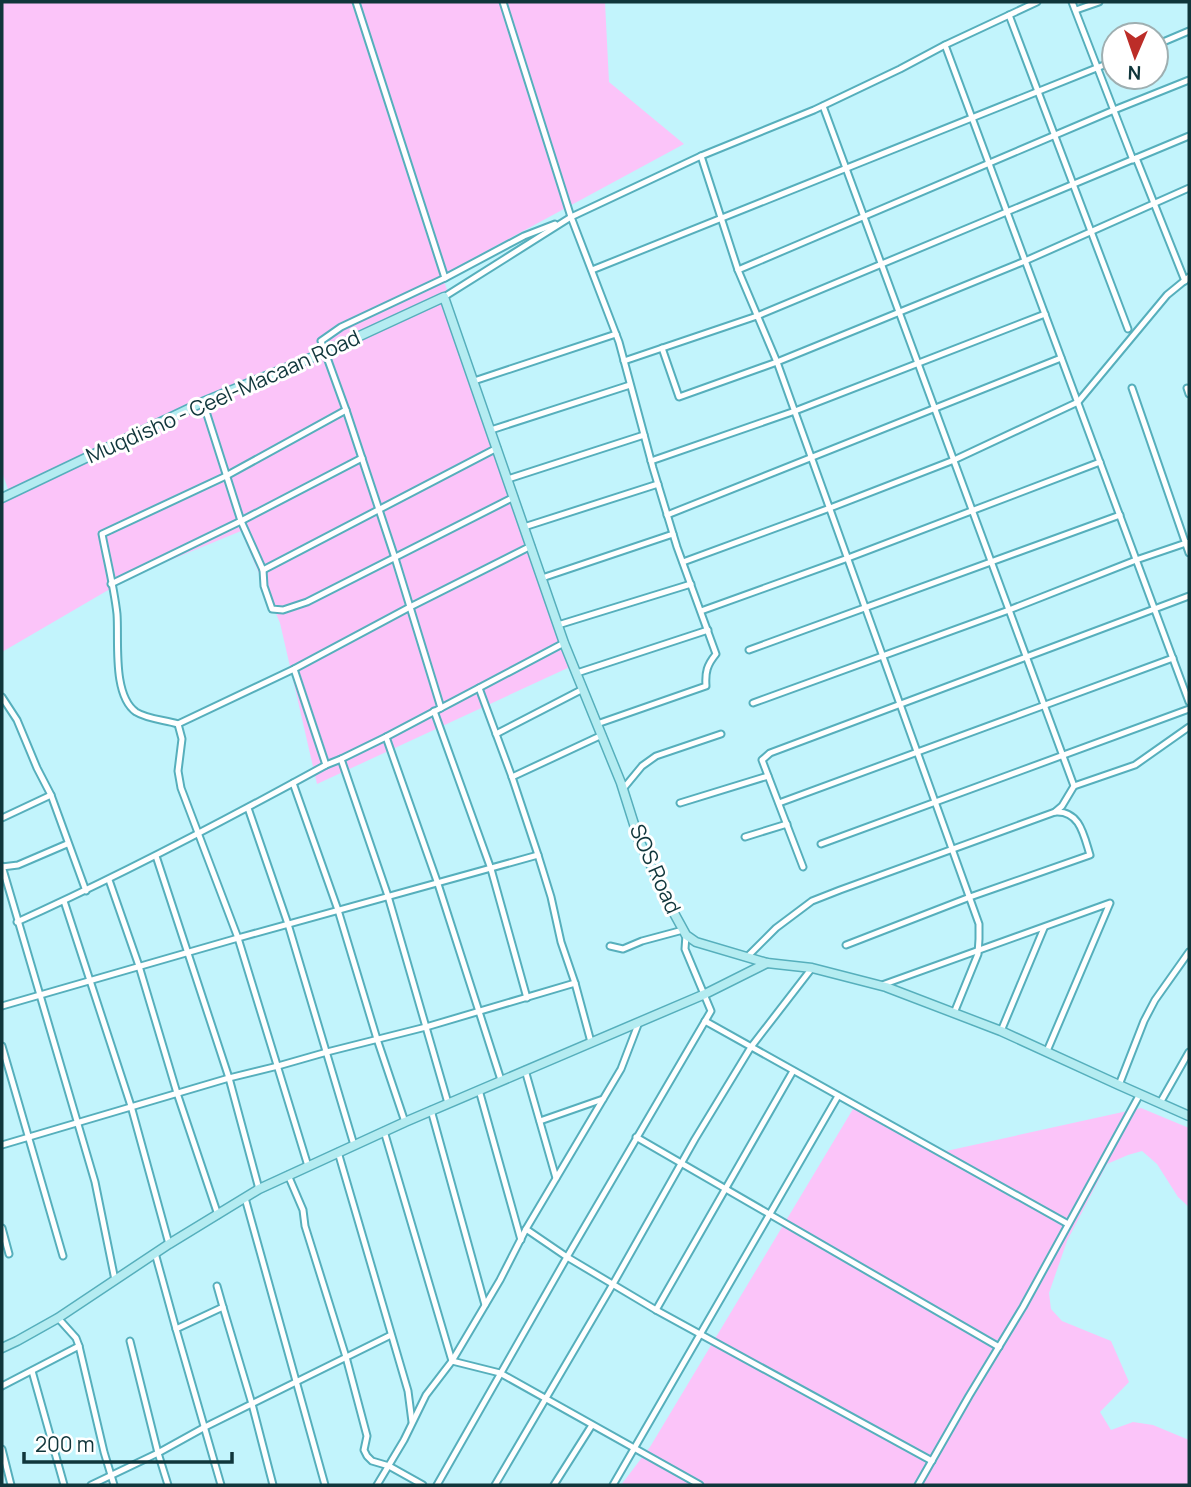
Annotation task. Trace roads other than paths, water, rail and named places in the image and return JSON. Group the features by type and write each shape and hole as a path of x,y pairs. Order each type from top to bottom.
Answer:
{"street":[{"path":"356,2 445,278"},
{"path":"503,2 571,217 616,334 673,534 716,654 705,673 706,686 597,724"},
{"path":"441,708 395,558 321,341 341,327 445,278 524,236 701,156 823,106 1037,2"},
{"path":"683,562 954,460 1078,402 1143,322 1167,295 1187,279 1114,110 1072,2"},
{"path":"1076,10 1099,2"},
{"path":"1009,15 1128,329"},
{"path":"1170,39 1189,31"},
{"path":"945,45 1189,702"},
{"path":"592,270 1098,68"},
{"path":"738,270 1189,80"},
{"path":"823,106 1074,786"},
{"path":"624,361 758,316 1189,136"},
{"path":"701,156 738,270 777,362 979,924 978,951 954,1013"},
{"path":"662,348 679,397 777,362 1025,261 1189,188"},
{"path":"444,297 571,217"},
{"name":"Muqdisho - Ceel-Macaan Road","path":"2,498 203,402 324,352 444,297"},
{"name":"SOS Road","path":"444,297 564,643 623,789 639,840 684,933 696,942 768,963 812,968 882,986 1001,1031 1189,1116"},
{"path":"651,461 795,411 1045,314"},
{"path":"474,381 616,334"},
{"path":"667,514 1061,358"},
{"path":"491,430 630,385"},
{"path":"1132,388 1188,543 1189,553"},
{"path":"203,402 241,522 262,570 272,609 283,610 307,602 514,497"},
{"path":"346,410 226,476 102,534 117,614 118,671 124,693 134,711 147,717 178,723 294,669 531,546"},
{"path":"508,479 644,435"},
{"path":"262,570 497,448"},
{"path":"111,584 241,522 362,458"},
{"path":"701,611 1100,462"},
{"path":"524,527 658,484"},
{"path":"749,650 1119,515"},
{"path":"542,578 673,534"},
{"path":"753,703 1188,543"},
{"path":"558,625 691,584"},
{"path":"803,867 762,760 770,753 1189,596"},
{"path":"576,673 708,630"},
{"path":"17,922 109,880 564,643"},
{"path":"779,803 1173,658"},
{"path":"294,669 326,765"},
{"path":"479,688 538,855 591,1042"},
{"path":"496,734 583,689"},
{"path":"2,698 17,720 51,795 86,891"},
{"path":"821,844 1189,709"},
{"path":"434,711 491,869 527,998"},
{"path":"178,723 182,739 178,771 181,788 238,938 308,1166"},
{"path":"1055,812 1062,806 1074,786 1135,765 1189,727"},
{"path":"623,789 642,766 656,756 721,734"},
{"path":"512,777 601,735"},
{"path":"386,737 438,884 501,1080"},
{"path":"341,760 388,896 448,1103"},
{"path":"680,803 768,775"},
{"path":"293,783 338,910 405,1122"},
{"path":"2,818 51,795"},
{"path":"248,808 288,924 354,1145"},
{"path":"747,957 776,928 812,901 1055,812 1065,811 1082,828 1090,855 970,897 846,945"},
{"path":"745,837 787,824"},
{"path":"67,844 18,865 2,866 95,1182 115,1279"},
{"path":"2,1006 538,855"},
{"path":"156,856 229,1077 259,1189"},
{"path":"109,880 218,1215"},
{"path":"64,901 131,1107 169,1244"},
{"path":"882,986 1110,903 1047,1051"},
{"path":"1001,1031 1045,927"},
{"path":"437,1485 636,1137 712,1011 685,948 684,933 623,949 610,946"},
{"path":"1119,1085 1155,1000 1189,953"},
{"path":"2,1348 58,1318 169,1244 259,1189 431,1110 705,994 768,963"},
{"path":"495,1485 751,1047 812,968"},
{"path":"2,1145 229,1077 426,1027 575,984"},
{"path":"705,1021 1068,1224"},
{"path":"377,1485 426,1395 452,1361 621,1069 639,1022"},
{"path":"2,1046 63,1256"},
{"path":"1160,1103 1189,1052"},
{"path":"525,1070 556,1178"},
{"path":"656,1310 793,1071"},
{"path":"479,1090 521,1240"},
{"path":"918,1485 1023,1307 1140,1094"},
{"path":"613,1485 838,1096"},
{"path":"540,1121 603,1099"},
{"path":"431,1110 485,1305"},
{"path":"384,1131 452,1361"},
{"path":"636,1137 999,1347"},
{"path":"338,1153 408,1391 412,1423"},
{"path":"288,1175 303,1210 305,1226 368,1436 365,1450 367,1457 423,1485"},
{"path":"245,1198 326,1485"},
{"path":"2,1228 9,1254"},
{"path":"526,1229 656,1310 932,1461"},
{"path":"155,1253 221,1485"},
{"path":"217,1286 273,1485"},
{"path":"176,1329 223,1307"},
{"path":"58,1318 76,1338 79,1346 114,1485"},
{"path":"91,1485 391,1335"},
{"path":"130,1341 168,1485"},
{"path":"2,1386 79,1346"},
{"path":"452,1361 500,1373 700,1485"},
{"path":"32,1371 64,1485"},
{"path":"554,1485 592,1425"},
{"path":"2,1449 11,1485"}]}
